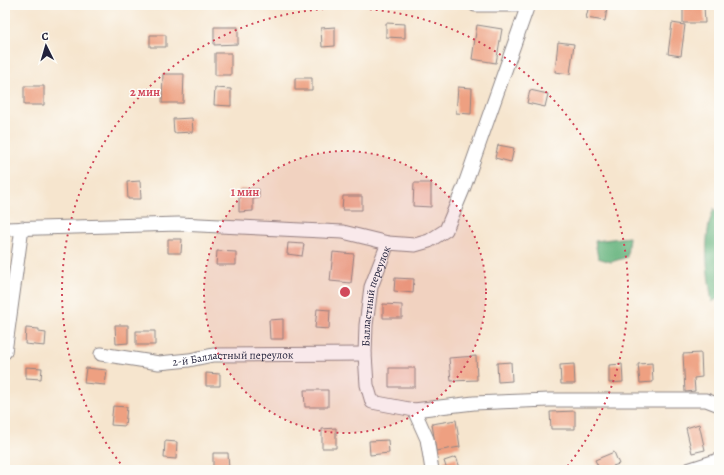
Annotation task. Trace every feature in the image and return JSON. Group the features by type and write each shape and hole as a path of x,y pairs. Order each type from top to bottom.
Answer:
{"street":[{"path":"475,5 528,5"},
{"name":"Балластный переулок","path":"414,410 372,402 367,385 365,354 370,287 388,243 415,245 429,241 446,230 464,188 528,5"},
{"path":"5,228 179,224 343,232 388,243"},
{"path":"5,352 22,228"},
{"name":"2-й Балластный переулок","path":"101,354 160,363 189,360 214,355 365,354"},
{"path":"432,470 427,439 414,410 474,403 549,400 706,400 719,405"},
{"path":"688,470 719,460"}],"green space":[{"path":"714,208 718,216 719,298 712,302 707,266 707,242 710,219"},
{"path":"629,237 627,257 611,262 598,258 595,241"}],"building":[{"path":"589,5 607,8 605,21 586,18"},
{"path":"683,5 704,5 705,23 683,23"},
{"path":"386,23 405,24 405,38 386,37"},
{"path":"672,23 685,25 681,56 668,54"},
{"path":"477,25 502,29 496,63 472,59"},
{"path":"214,27 238,27 238,44 214,45"},
{"path":"335,27 335,46 322,47 321,28"},
{"path":"150,35 166,35 166,47 150,47"},
{"path":"558,42 574,44 570,74 555,72"},
{"path":"215,53 231,53 231,75 215,75"},
{"path":"163,74 184,74 183,103 162,103"},
{"path":"295,78 312,78 312,90 295,90"},
{"path":"24,86 44,86 44,105 24,105"},
{"path":"458,87 472,88 471,114 456,113"},
{"path":"215,88 231,89 231,106 214,105"},
{"path":"530,90 548,94 545,107 527,103"},
{"path":"192,118 193,132 174,133 173,119"},
{"path":"498,145 514,148 511,162 495,158"},
{"path":"140,181 141,199 128,199 127,182"},
{"path":"414,183 431,183 431,207 413,206"},
{"path":"239,189 259,189 259,198 253,199 253,211 239,212"},
{"path":"343,196 362,196 362,210 342,210"},
{"path":"168,239 182,239 181,253 168,253"},
{"path":"288,243 304,244 302,256 287,254"},
{"path":"217,251 236,252 236,265 216,265"},
{"path":"333,252 354,254 351,283 330,281"},
{"path":"395,278 414,279 413,293 394,291"},
{"path":"383,304 402,305 402,318 383,318"},
{"path":"317,309 330,310 329,329 315,328"},
{"path":"283,319 283,339 270,339 269,320"},
{"path":"115,325 128,325 128,343 116,344"},
{"path":"26,328 39,329 39,332 46,333 45,346 25,344"},
{"path":"136,331 155,331 155,345 136,345"},
{"path":"701,353 702,377 694,378 695,391 685,392 683,354"},
{"path":"476,356 477,380 451,381 449,358"},
{"path":"511,362 512,381 498,382 497,363"},
{"path":"652,363 653,382 640,383 638,364"},
{"path":"574,364 575,384 561,384 560,365"},
{"path":"622,364 623,382 609,383 609,365"},
{"path":"26,367 42,368 41,379 26,378"},
{"path":"86,368 107,370 105,385 84,383"},
{"path":"389,368 415,368 415,387 389,387"},
{"path":"206,373 220,374 220,386 206,386"},
{"path":"304,390 328,390 328,407 305,407"},
{"path":"113,406 127,407 125,426 111,425"},
{"path":"575,411 575,429 551,429 550,412"},
{"path":"456,420 460,447 436,451 432,424"},
{"path":"699,424 705,450 692,453 686,428"},
{"path":"336,428 336,448 322,448 322,429"},
{"path":"388,440 389,453 370,455 369,441"},
{"path":"165,441 177,442 176,459 164,458"},
{"path":"614,452 619,464 613,466 615,470 600,470 595,460"},
{"path":"213,453 228,453 229,470 213,470"},
{"path":"456,457 461,470 447,470 444,461"}]}
